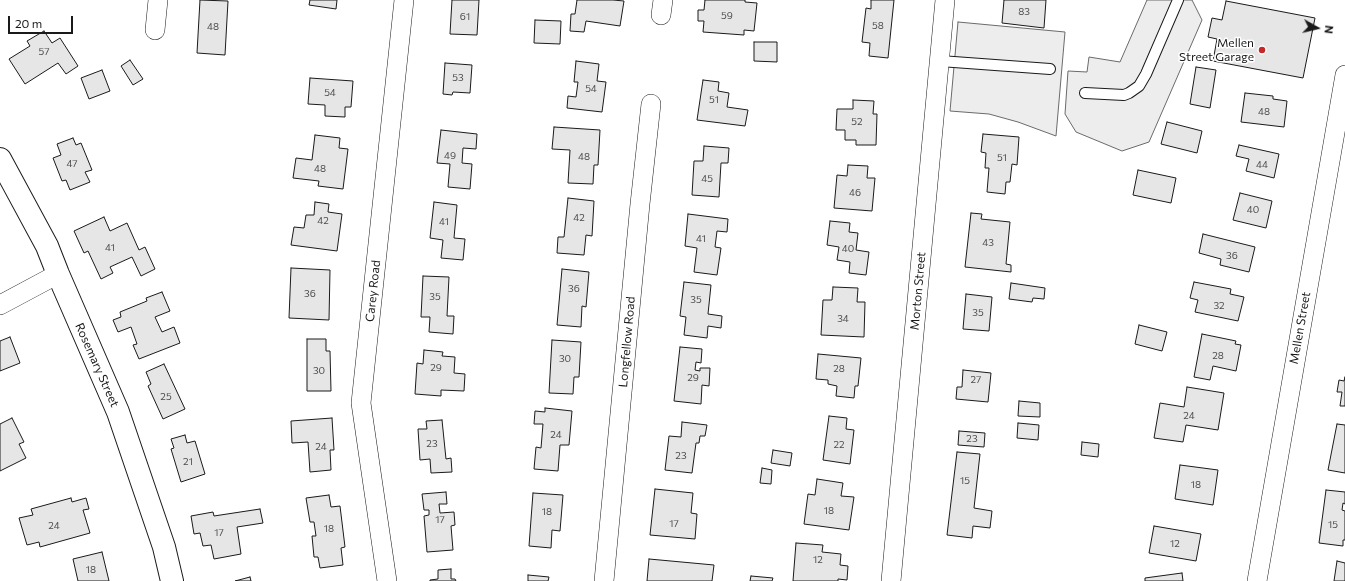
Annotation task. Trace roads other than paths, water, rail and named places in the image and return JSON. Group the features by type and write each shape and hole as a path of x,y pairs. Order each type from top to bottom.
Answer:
{"street":[{"path":"155,30 158,0"},
{"name":"Carey Road","path":"387,581 361,403 404,0"},
{"name":"Morton Street","path":"891,581 945,0"},
{"name":"Mellen Street","path":"1256,581 1345,75"},
{"name":"Longfellow Road","path":"604,581 639,212 651,104"},
{"name":"Rosemary Street","path":"0,159 47,246 118,412 164,547 172,581"},
{"path":"0,305 58,274"}],"lane":[{"path":"1085,93 1124,94 1129,93 1139,86 1146,74 1178,0"},
{"path":"940,61 1050,68"}],"place":[{"name":"Mellen Street Garage","path":"1262,50"}]}
